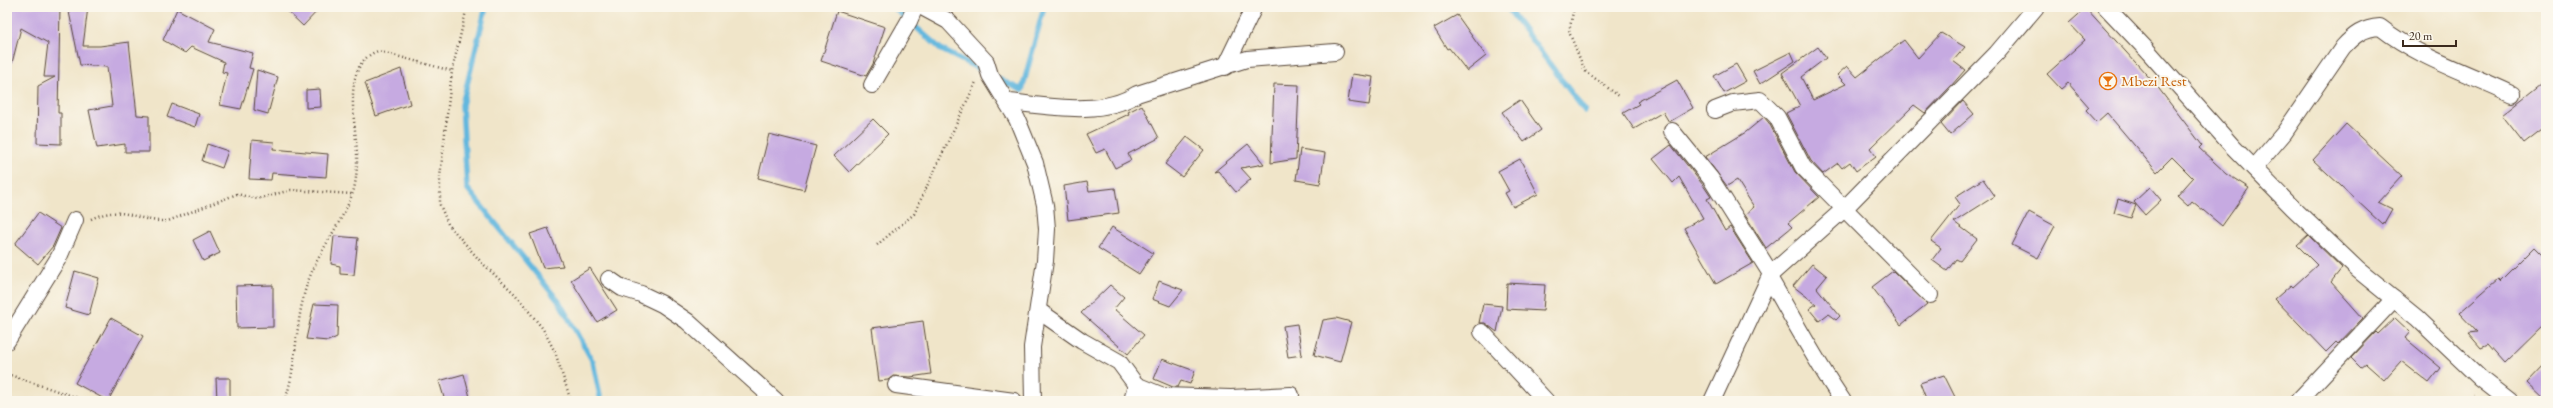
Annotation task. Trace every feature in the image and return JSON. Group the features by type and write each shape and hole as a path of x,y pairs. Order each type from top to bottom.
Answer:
{"street":[{"path":"872,85 909,21 915,7"},
{"path":"922,7 948,21 986,62 990,75 1009,102 1035,163 1045,205 1045,262 1039,311 1032,347 1033,401"},
{"path":"1225,68 1254,7"},
{"path":"1712,401 1742,334 1771,277 1843,210 1997,53 2036,7"},
{"path":"2106,7 2254,168 2292,207 2347,259 2394,299 2481,379 2509,401"},
{"path":"2254,168 2284,132 2343,47 2354,35 2369,28 2380,27 2395,38 2443,65 2512,94"},
{"path":"1009,102 1084,107 1122,104 1137,94 1225,68 1247,59 1335,52"},
{"path":"1715,110 1733,103 1760,100 1777,117 1803,167 1843,210 1930,295"},
{"path":"1672,131 1711,179 1771,277 1822,371 1843,401"},
{"path":"7,341 59,257 74,220"},
{"path":"609,279 625,290 641,294 662,304 687,321 776,401"},
{"path":"2298,401 2394,299"},
{"path":"1039,311 1082,341 1120,362 1136,385 1163,396 1231,398 1291,395"},
{"path":"1482,332 1546,401"},
{"path":"896,385 1014,401"},
{"path":"1132,401 1136,385"}],"path":[{"path":"467,7 452,71 440,178 439,198 442,212 448,224 482,263 515,294 543,330 555,352 571,401"},
{"path":"1574,7 1569,32 1585,71 1619,96"},
{"path":"286,401 294,365 303,299 311,271 352,194 357,159 352,94 360,64 371,54 378,51 452,71"},
{"path":"877,245 914,214 986,62"},
{"path":"74,220 86,222 111,212 131,213 156,221 168,221 237,194 257,199 291,190 352,194"},
{"path":"7,374 87,401"}],"building":[{"path":"7,7 60,7 58,113 61,113 61,144 37,143 38,86 55,77 44,77 48,43 21,28 12,63 7,62"},
{"path":"68,7 88,7 83,46 100,46 129,42 137,115 149,116 149,152 125,152 125,144 97,148 89,110 112,106 107,67 80,65"},
{"path":"283,7 321,7 303,26"},
{"path":"2086,8 2156,85 2202,145 2199,148 2227,174 2249,188 2222,226 2192,201 2188,206 2177,196 2193,178 2172,157 2157,172 2107,113 2097,122 2086,110 2089,107 2068,83 2061,89 2047,74 2085,40 2069,23"},
{"path":"177,9 215,29 209,42 253,53 249,68 253,69 241,109 220,105 227,73 222,72 224,62 191,47 185,53 163,40"},
{"path":"837,11 885,27 873,64 866,76 821,61"},
{"path":"1457,15 1486,56 1467,71 1449,48 1447,49 1434,28"},
{"path":"1941,33 1965,47 1953,61 1965,70 1925,113 1914,105 1870,148 1876,156 1856,171 1850,162 1842,168 1838,163 1823,174 1811,161 1786,113 1800,106 1782,73 1818,47 1826,58 1801,77 1813,100 1846,84 1837,75 1847,66 1857,77 1904,40 1918,58"},
{"path":"1791,52 1795,61 1760,84 1753,71"},
{"path":"1736,64 1746,81 1724,93 1714,76"},
{"path":"401,69 410,104 376,116 365,83"},
{"path":"257,70 278,77 268,114 254,110"},
{"path":"1352,74 1373,77 1369,105 1348,102"},
{"path":"1677,80 1693,108 1669,122 1663,112 1634,129 1623,113 1639,104 1637,102"},
{"path":"2546,80 2546,126 2524,143 2502,115"},
{"path":"1274,84 1299,85 1296,159 1271,163"},
{"path":"320,89 321,107 306,108 306,90"},
{"path":"1520,100 1541,130 1524,142 1502,112"},
{"path":"1963,101 1974,114 1950,135 1941,124"},
{"path":"172,104 199,114 195,127 167,117"},
{"path":"1142,105 1159,138 1128,154 1131,160 1115,168 1105,149 1096,153 1086,134 1129,114 1128,112"},
{"path":"1764,117 1769,123 1795,172 1819,197 1788,223 1792,227 1766,248 1745,215 1754,207 1737,180 1727,186 1705,157 1746,132"},
{"path":"873,119 888,134 849,172 834,156"},
{"path":"2346,124 2402,176 2378,202 2392,209 2383,225 2313,160"},
{"path":"769,134 816,146 804,190 758,178"},
{"path":"1187,137 1204,150 1182,177 1165,164"},
{"path":"252,140 274,142 273,149 328,154 326,177 272,173 271,180 249,179"},
{"path":"207,144 228,151 222,168 202,161"},
{"path":"1248,144 1264,164 1241,168 1251,179 1236,192 1218,171 1214,172"},
{"path":"1671,145 1711,197 1707,199 1725,231 1730,227 1753,263 1716,284 1684,228 1703,218 1679,177 1673,183 1653,159"},
{"path":"1300,149 1325,153 1320,184 1296,180"},
{"path":"1520,159 1538,194 1513,207 1505,193 1509,191 1498,171"},
{"path":"1983,179 1995,196 1954,222 1977,239 1960,261 1956,259 1947,271 1932,260 1941,248 1931,241 1960,204 1955,197"},
{"path":"1087,182 1089,191 1115,188 1119,213 1068,220 1064,186"},
{"path":"2150,187 2161,200 2145,215 2134,202"},
{"path":"2118,199 2136,205 2131,218 2114,213"},
{"path":"2029,212 2055,226 2038,258 2012,245"},
{"path":"38,213 61,228 53,246 38,264 15,244"},
{"path":"1112,227 1153,253 1139,274 1098,248"},
{"path":"548,228 563,266 543,268 530,234"},
{"path":"210,231 220,253 203,261 193,240"},
{"path":"2308,235 2342,268 2331,282 2363,318 2338,344 2336,342 2326,352 2275,299 2291,285 2293,287 2317,265 2297,245"},
{"path":"334,236 358,238 354,275 340,274 340,266 331,264"},
{"path":"2534,247 2546,259 2546,322 2504,363 2488,345 2481,348 2468,333 2477,332 2459,313 2498,279 2500,281"},
{"path":"1812,264 1827,276 1817,288 1840,316 1836,320 1828,314 1819,321 1809,309 1816,304 1793,286"},
{"path":"590,268 617,310 597,322 571,280"},
{"path":"75,271 99,278 89,315 65,308"},
{"path":"1893,271 1927,304 1901,325 1872,287"},
{"path":"1159,281 1183,290 1170,306 1152,299"},
{"path":"1507,283 1545,285 1543,311 1506,309"},
{"path":"273,285 273,327 237,328 236,286"},
{"path":"1110,285 1124,297 1114,309 1144,335 1128,354 1081,313"},
{"path":"314,304 338,305 337,337 328,341 306,339"},
{"path":"1483,304 1502,306 1497,332 1485,323 1479,323"},
{"path":"111,318 143,336 108,401 75,383"},
{"path":"1336,318 1351,322 1340,362 1314,355 1323,320"},
{"path":"2395,318 2410,332 2405,338 2441,368 2429,383 2401,361 2384,380 2366,364 2361,368 2351,358 2376,332 2378,334"},
{"path":"923,321 931,374 910,377 893,376 888,380 879,381 872,328"},
{"path":"1297,324 1302,355 1288,357 1283,326"},
{"path":"1162,359 1195,371 1190,384 1181,381 1178,387 1173,387 1154,379"},
{"path":"2546,363 2546,401 2527,383"},
{"path":"464,374 471,401 445,401 439,381"},
{"path":"1944,375 1957,401 1927,401 1920,383"},
{"path":"216,378 230,378 230,401 217,401"}],"waterway":[{"path":"486,7 462,105 467,188 560,303 593,362 601,401"},
{"path":"893,7 942,50 987,73"},
{"path":"996,78 1022,90 1044,7"},
{"path":"1507,7 1585,111"}],"place":[{"name":"Mbezi Rest","path":"2108,81"}]}
